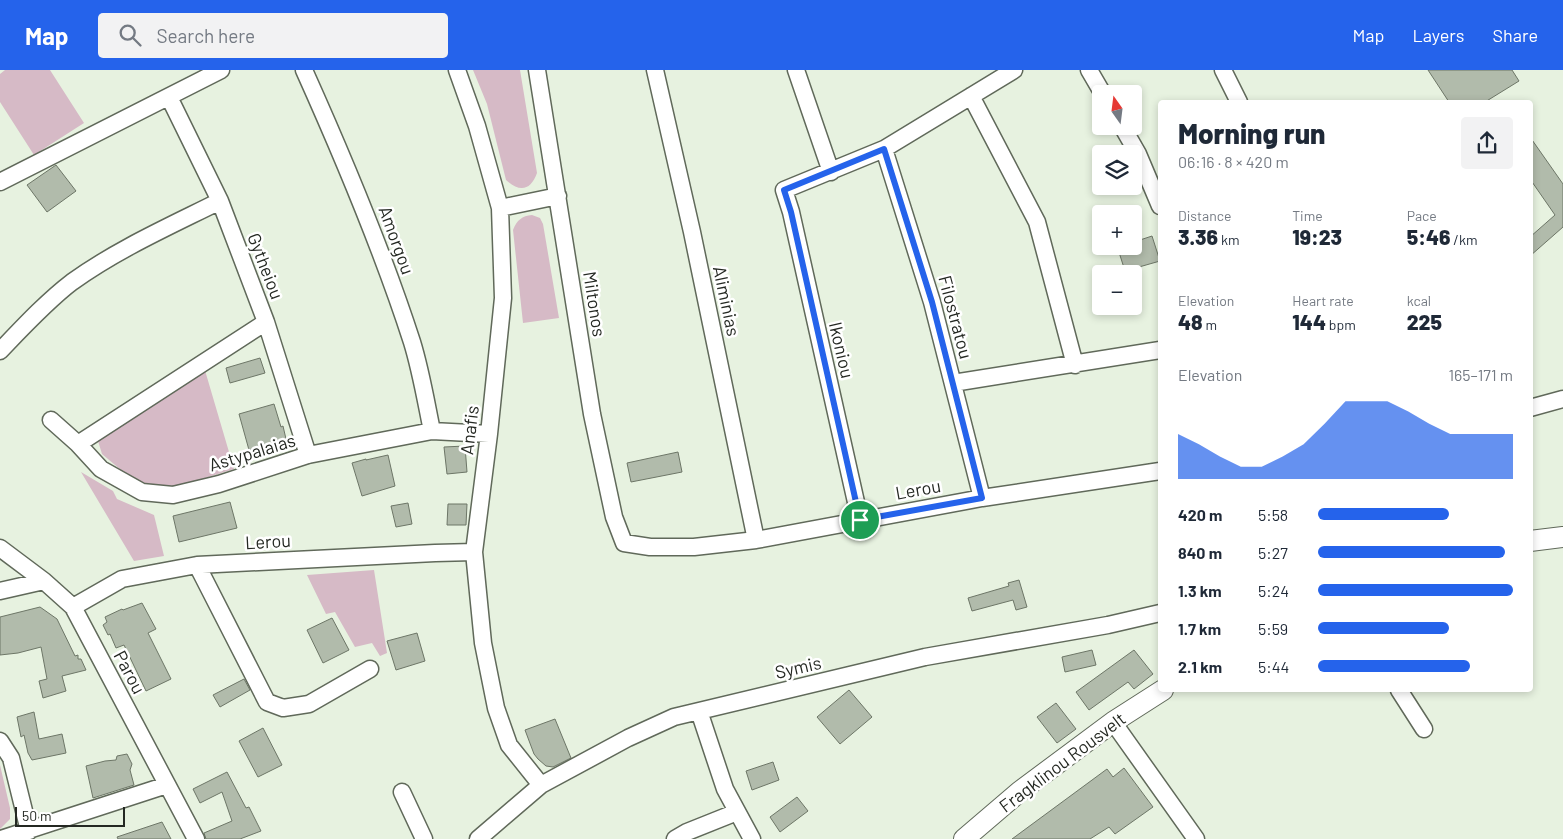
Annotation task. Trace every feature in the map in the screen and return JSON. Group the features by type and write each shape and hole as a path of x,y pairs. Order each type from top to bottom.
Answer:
{"main road":[{"path":"1533,541 1563,537"},
{"name":"Fragklinou Rousvelt","path":"964,839 1019,792 1113,722 1160,692"}],"street":[{"path":"0,182 221,70"},
{"name":"Amorgou","path":"304,70 343,157 375,238 413,344 432,431"},
{"name":"Anafis","path":"457,70 477,126 500,208 503,298 489,434 474,552 483,643 496,708 509,745 541,785"},
{"name":"Miltonos","path":"537,70 592,414 614,517 624,542"},
{"name":"Aliminias","path":"655,70 692,232 756,540"},
{"path":"796,70 831,172 884,149 1014,70"},
{"path":"1089,70 1098,85"},
{"path":"1223,70 1238,100"},
{"path":"971,96 1037,222 1075,365"},
{"name":"Gytheiou","path":"169,97 220,201 266,322 308,455"},
{"path":"1127,135 1138,154 1158,201"},
{"name":"Filostratou","path":"884,149 932,302 982,498"},
{"name":"Ikoniou","path":"831,172 784,190 791,212 860,520"},
{"path":"500,208 558,196"},
{"path":"0,351 28,322 72,283 124,248 220,201"},
{"path":"78,444 266,322"},
{"path":"953,384 1158,350"},
{"path":"1533,407 1563,399"},
{"name":"Astypalaias","path":"51,420 78,444 100,468 142,492 173,494 219,484 308,455 432,431 489,434"},
{"name":"Lerou","path":"624,542 650,547 694,547 756,540 982,498 1158,471"},
{"name":"Parou","path":"0,548 44,581 73,607 196,839"},
{"name":"Lerou","path":"73,607 122,579 197,565 474,552"},
{"path":"197,565 267,702 283,708 308,704 370,669"},
{"path":"0,591 44,581"},
{"name":"Symis","path":"478,839 541,785 628,738 674,717 925,658 1108,625 1158,613"},
{"path":"1400,692 1424,729"},
{"path":"699,712 725,789 752,839"},
{"path":"1113,722 1196,839"},
{"path":"0,741 12,758 29,830"},
{"path":"1,839 167,785"},
{"path":"402,792 424,839"},
{"path":"675,839 687,832 737,812"}],"shaded area":[{"path":"5,70 50,70 84,123 34,155 0,102 0,74"},
{"path":"473,70 520,70 537,173 532,183 524,188 516,187 506,180 487,104"},
{"path":"532,215 540,218 543,224 559,318 523,323 513,230 520,219"},
{"path":"204,367 234,469 173,488 134,481 102,454 98,441"},
{"path":"81,472 113,491 117,499 154,515 164,556 134,561"},
{"path":"374,570 387,653 380,656 372,643 355,647 335,612 326,614 307,575"},
{"path":"0,765 10,808 10,819 0,829"}],"building":[{"path":"1428,70 1512,70 1519,81 1488,100 1448,100"},
{"path":"1533,141 1563,184 1563,227 1533,253 1533,234 1555,215 1533,183"},
{"path":"56,165 76,191 47,212 27,185"},
{"path":"1152,236 1158,255 1158,262 1142,266 1123,265 1120,255 1142,255 1142,239"},
{"path":"260,358 265,373 230,383 226,368"},
{"path":"274,404 286,439 249,450 239,414"},
{"path":"465,446 467,472 447,474 444,447"},
{"path":"678,452 682,472 631,482 627,463"},
{"path":"388,455 395,486 362,496 352,463"},
{"path":"230,502 237,528 179,542 173,516"},
{"path":"408,503 412,524 396,527 391,506"},
{"path":"448,504 467,504 466,525 447,525"},
{"path":"1019,580 1027,607 1016,610 1013,600 972,611 968,598 1009,586 1008,583"},
{"path":"142,603 156,629 148,633 171,679 146,691 124,645 116,648 110,634 108,635 103,625 107,622 105,617"},
{"path":"40,607 57,619 75,656 78,655 78,659 81,659 86,670 62,676 66,691 43,698 39,681 47,679 41,647 0,655 0,617"},
{"path":"332,618 349,650 323,663 307,630"},
{"path":"417,633 425,661 396,670 387,641"},
{"path":"1092,650 1096,665 1065,672 1062,657"},
{"path":"1134,650 1153,674 1134,689 1128,682 1089,710 1076,692"},
{"path":"244,679 250,690 220,707 213,695"},
{"path":"849,690 872,717 840,744 817,717"},
{"path":"1056,703 1076,729 1057,743 1037,717"},
{"path":"34,712 39,739 62,734 66,753 32,760 28,753 24,735 21,737 17,717"},
{"path":"555,719 571,758 553,767 546,766 534,754 525,730"},
{"path":"263,728 282,765 258,777 239,741"},
{"path":"127,754 132,764 130,770 134,785 93,798 86,766 116,760 117,756"},
{"path":"773,762 779,780 752,790 746,771"},
{"path":"1124,768 1153,807 1115,834 1109,827 1090,839 1012,839 1107,769 1113,777"},
{"path":"227,772 246,808 249,807 261,831 240,839 206,839 204,833 232,821 222,792 200,803 193,789"},
{"path":"797,797 808,811 780,832 770,817"},
{"path":"162,822 171,839 118,839 117,837"}],"route":[{"path":"884,149 932,302 982,498 860,520 791,212 784,190 884,149"}]}
